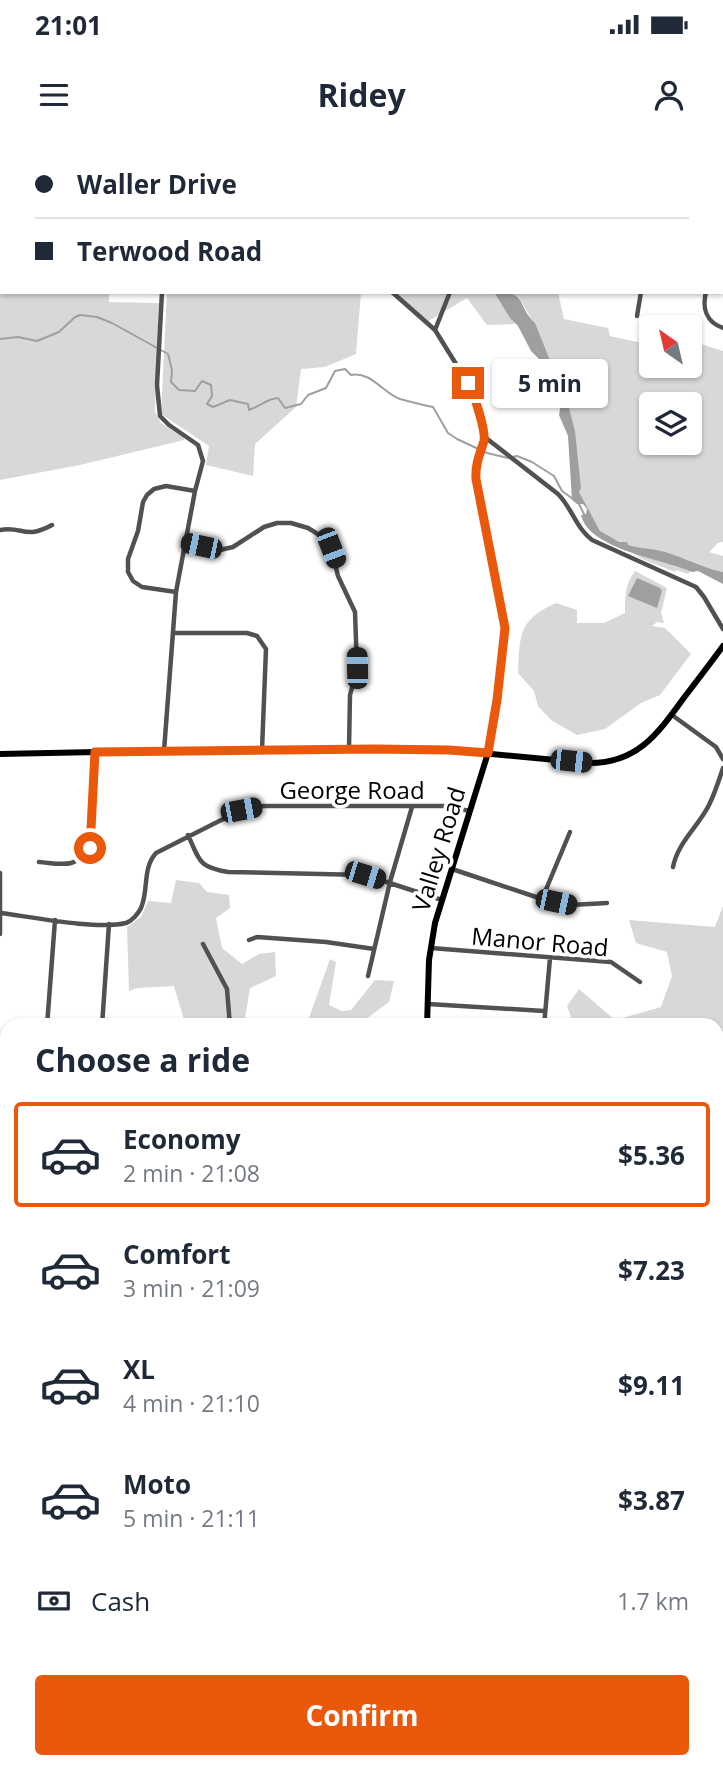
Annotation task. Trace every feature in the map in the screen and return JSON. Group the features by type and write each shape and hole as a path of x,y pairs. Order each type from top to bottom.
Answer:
{"main road":[{"path":"0,754 449,750 607,763 628,755 651,740 723,646"},
{"name":"Valley Road","path":"427,1018 431,948 451,869 488,753"}],"street":[{"path":"162,294 157,402 160,416 195,441 203,461 176,592 164,751"},
{"path":"394,294 435,330 474,393 486,438 562,497 582,531 592,540 696,587 723,629"},
{"path":"435,330 449,294"},
{"path":"637,316 641,294"},
{"path":"705,294 703,303 707,316 723,328"},
{"name":"Valley Road","path":"486,438 480,447 476,470 477,485 505,628 488,753"},
{"path":"176,592 142,587 128,572 128,559 147,495 154,489 166,486 195,491"},
{"path":"185,543 220,550 233,547 264,527 290,523 309,528 321,536 331,548 338,576 355,612 357,668 350,695 349,749"},
{"path":"0,530 29,534 52,526"},
{"path":"173,633 247,633 257,636 267,649 262,750"},
{"path":"672,715 716,747 723,759"},
{"path":"39,862 68,865 82,860 90,848 95,752"},
{"path":"673,867 679,849 709,805 723,768"},
{"name":"George Road","path":"1,913 109,924 129,922 140,912 145,895 148,862 156,852 241,810 263,806 444,806 470,811"},
{"path":"368,976 390,882 412,807"},
{"path":"542,899 570,832"},
{"path":"188,835 200,861 209,869 228,872 365,875 442,900"},
{"path":"451,869 542,899 570,905 607,903"},
{"path":"0,873 0,934"},
{"path":"48,1018 55,920"},
{"path":"103,1018 109,924"},
{"path":"249,940 257,937 374,949"},
{"path":"203,944 224,982 229,1018"},
{"name":"Manor Road","path":"431,948 611,962 640,982"},
{"path":"544,1018 550,958"},
{"path":"428,1004 544,1011"}],"shaded area":[{"path":"0,294 109,294 109,302 159,303 155,412 161,423 184,440 80,465 0,480"},
{"path":"167,294 361,294 356,354 325,367 301,369 296,407 255,444 253,476 206,465 209,446 161,414"},
{"path":"393,294 495,294 515,324 487,325 467,298 427,322"},
{"path":"495,294 513,294 518,297 535,323 569,408 575,431 581,488 579,492 600,531 619,542 627,542 628,545 665,552 723,572 723,584 698,571 692,572 612,545 587,527 581,515 586,514 587,509 583,504 572,500 568,436 551,391 547,367 531,351 518,326"},
{"path":"514,294 558,294 564,319 608,328 610,336 639,342 639,378 702,378 702,344 723,351 723,542 709,552 723,556 723,572 697,565 688,574 676,570 675,572 642,559 600,531 578,492 581,487 570,412 532,320 519,297"},
{"path":"635,571 667,588 661,613 664,623 657,622 652,626 665,628 691,654 660,695 641,703 605,729 577,735 551,720 538,706 534,691 518,673 519,648 524,630 534,616 556,603 577,610 577,623 604,623 625,613 627,586"},
{"path":"637,578 662,591 657,608 628,596"},
{"path":"176,880 199,883 207,892 229,895 230,908 216,918 222,948 242,964 259,954 275,952 276,976 250,988 245,1018 184,1018 174,986 129,991 127,927 141,917 148,901 171,903"},
{"path":"723,906 723,1018 622,1018 661,1007 672,976 667,952 636,943 629,920 715,927"},
{"path":"330,959 336,962 329,1005 342,1011 351,1010 375,980 394,981 389,1002 367,1018 309,1018"},
{"path":"579,989 613,1018 571,1018 567,1006"}],"waterway":[{"path":"0,339 18,337 37,341 59,332 75,317 97,317 168,354 172,370 171,382 179,390 195,391 202,381 211,385 212,396 207,404 213,407 230,400 248,404 249,410 278,398 285,408 301,404 308,395 326,388 335,371 345,369 351,375 371,379 400,399 433,407 448,433 457,439 487,453 508,458 517,456 532,462 554,476 562,491 573,499"},
{"path":"534,338 544,358"},
{"path":"578,502 585,516"}],"route":[{"path":"90,848 95,752 374,749 488,753 505,628 476,479 477,459 486,438 477,400 468,383"}]}
